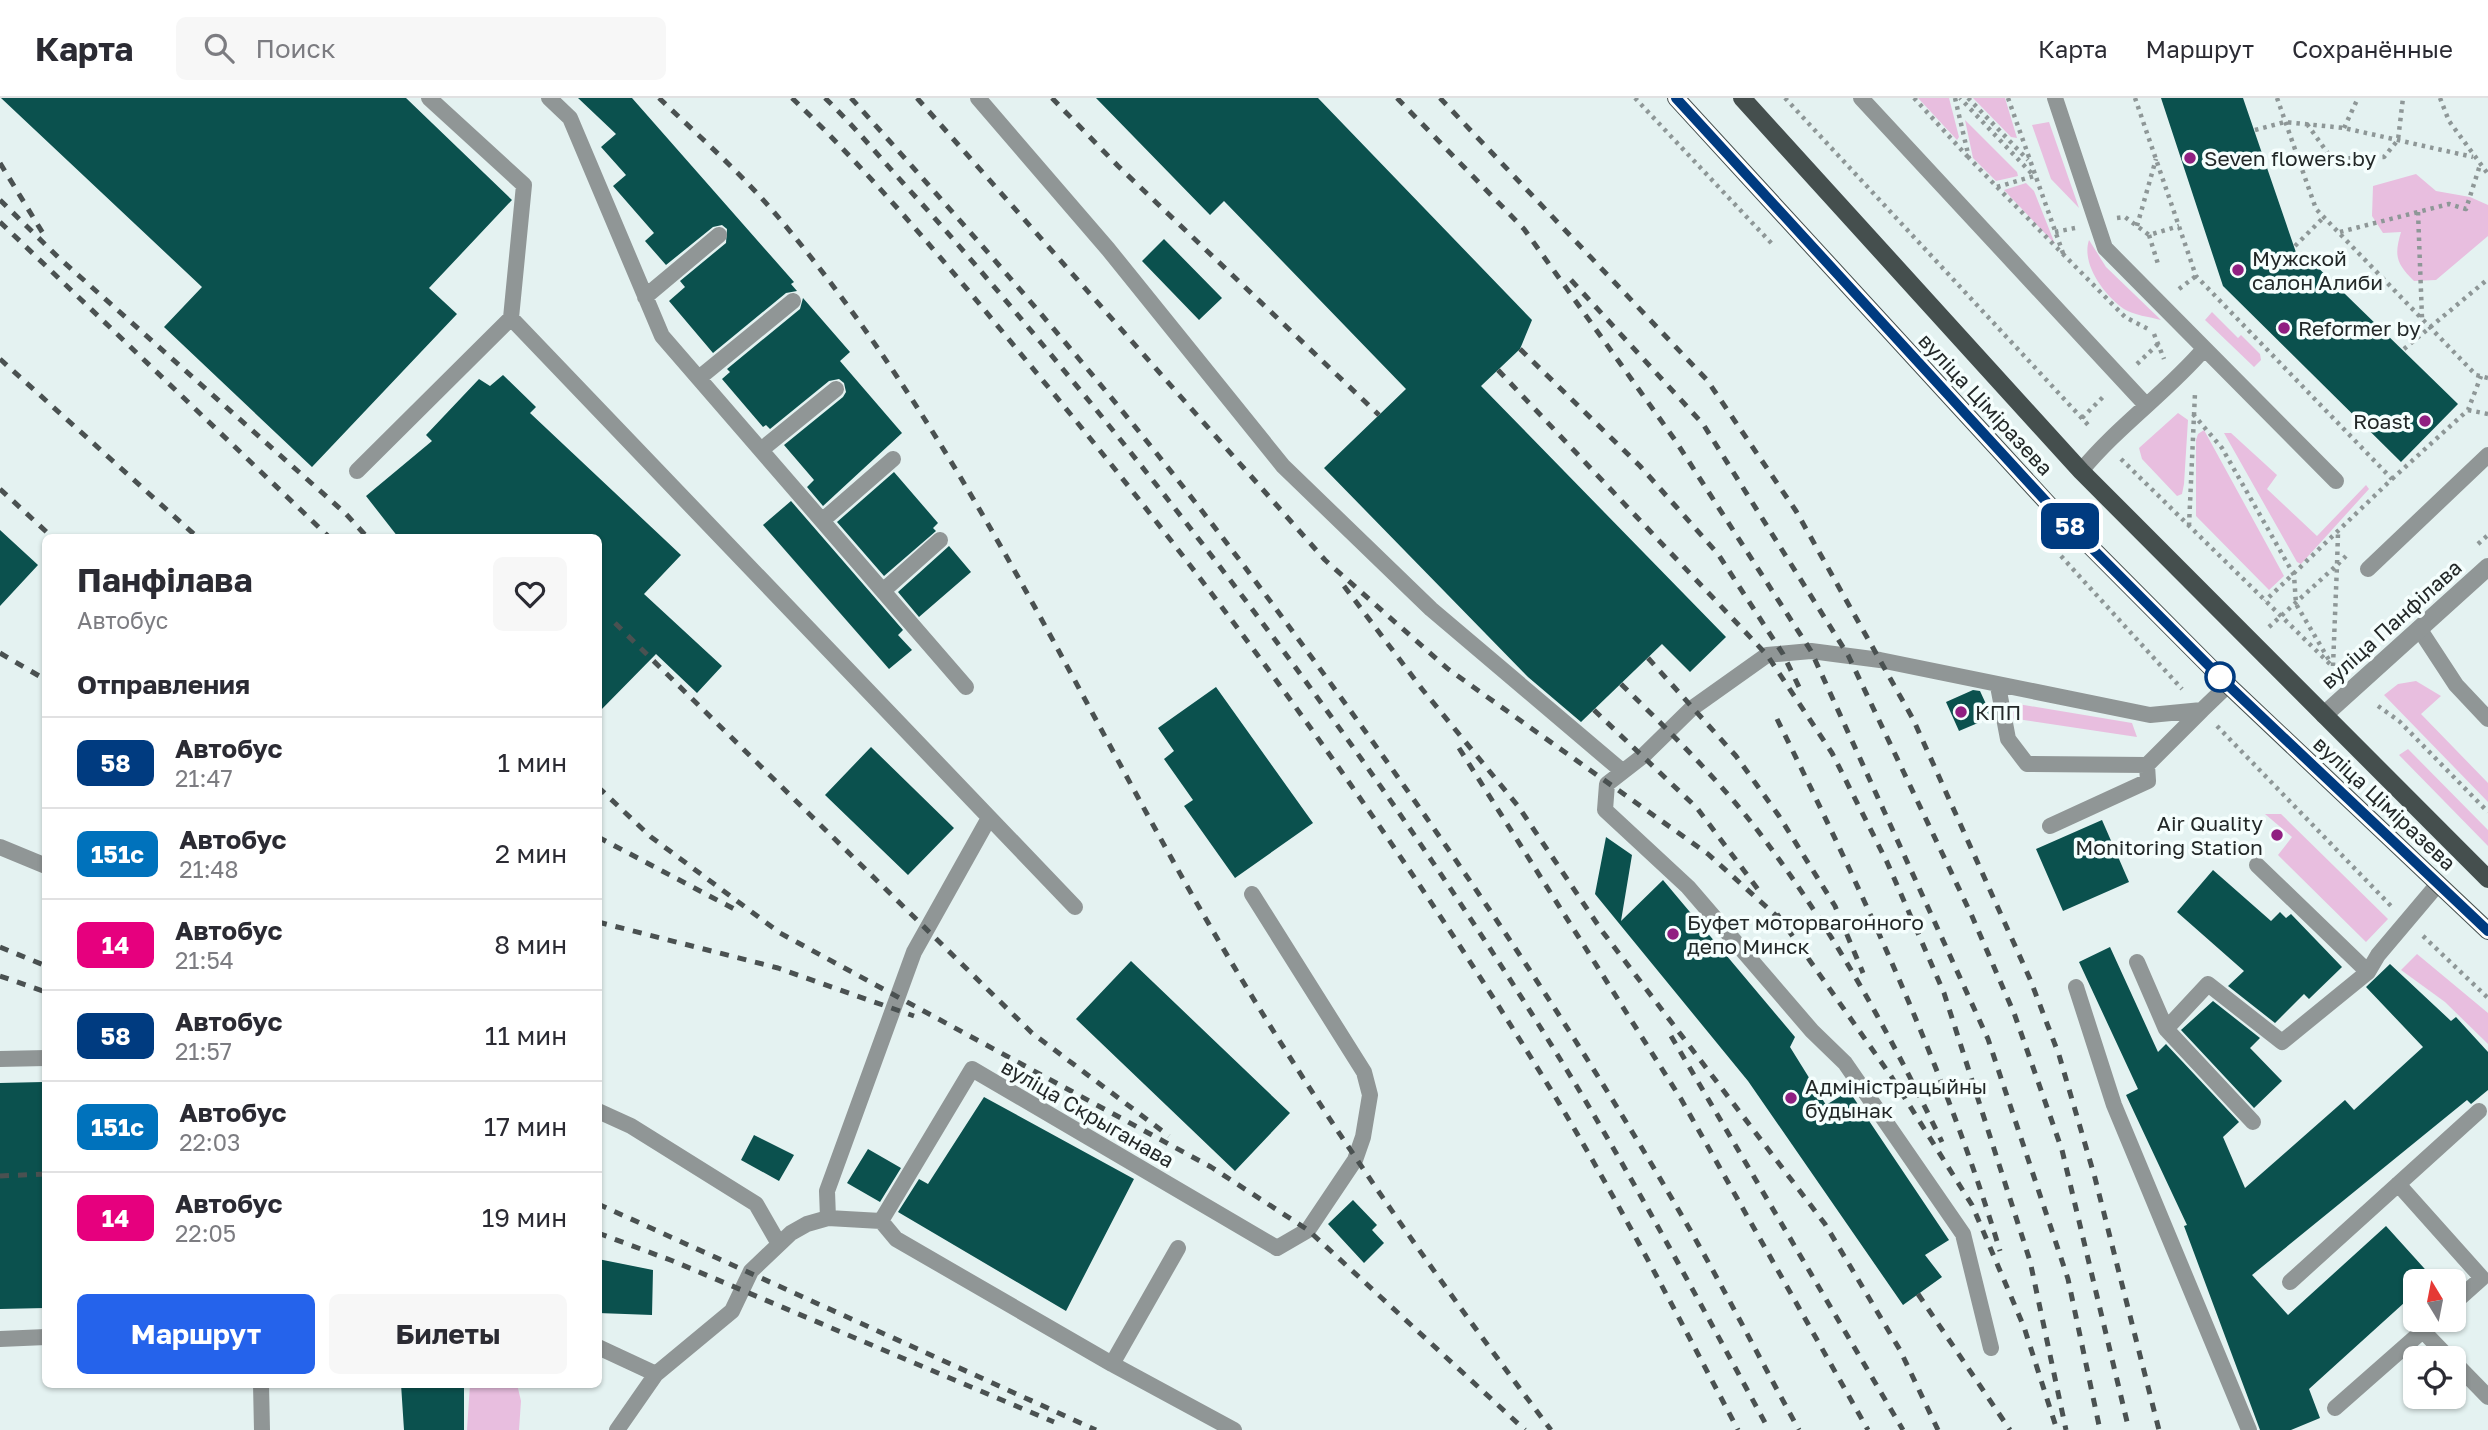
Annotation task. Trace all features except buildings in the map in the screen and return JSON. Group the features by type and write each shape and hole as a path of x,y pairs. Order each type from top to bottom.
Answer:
{"main road":[{"name":"вуліца Ціміразева","path":"1676,98 1995,448 2228,685 2488,930"},
{"name":"вуліца Ціміразева","path":"1742,98 2081,471 2488,879"}],"street":[{"name":"вуліца Панфілава","path":"2324,715 2488,567"}],"lane":[{"path":"357,471 511,318 524,185 429,98"},
{"path":"549,98 570,118 662,336 966,687"},
{"path":"978,98 1108,249 1283,466 1432,609 1622,771"},
{"path":"1861,98 2145,404"},
{"path":"2055,98 2105,248 2336,481"},
{"path":"645,297 719,236"},
{"path":"699,379 793,301"},
{"path":"511,318 1075,907"},
{"path":"2081,471 2104,443 2181,375 2204,349"},
{"path":"761,450 836,390"},
{"path":"2368,569 2488,455"},
{"path":"823,520 893,459"},
{"path":"884,590 940,540"},
{"path":"2420,630 2456,685 2488,719"},
{"path":"1991,1348 1963,1234 1845,1063 1812,1031 1688,887 1605,810 1607,784 1643,756 1691,709 1768,655 1811,651 1847,655 2150,715 2202,710"},
{"path":"1998,687 2008,739 2027,764 2147,765 2228,685"},
{"path":"2050,826 2148,781 2147,765"},
{"path":"828,1218 827,1191 914,952 989,818"},
{"path":"0,847 42,864"},
{"path":"2257,865 2368,972"},
{"path":"2166,1029 2208,984 2282,1042 2368,972 2378,955 2438,884"},
{"name":"вуліца Скрыганава","path":"881,1221 972,1069 1277,1248 1308,1230 1355,1160 1363,1137 1370,1095 1364,1072 1252,894"},
{"path":"2137,962 2166,1029 2253,1122"},
{"path":"2076,987 2114,1105 2249,1430"},
{"path":"0,1059 42,1058"},
{"path":"2290,1282 2479,1111"},
{"path":"602,1113 631,1126 756,1204 779,1244"},
{"path":"2398,1184 2482,1278 2466,1292"},
{"path":"617,1430 656,1374 732,1311 751,1271 779,1244 807,1224 828,1218 881,1221 896,1239 1112,1364 1234,1430"},
{"path":"1112,1364 1178,1248"},
{"path":"2335,1408 2420,1332"},
{"path":"0,1339 42,1337"},
{"path":"602,1349 656,1374"},
{"path":"2466,1374 2488,1397"},
{"path":"261,1388 262,1430"}],"path":[{"path":"1784,98 2104,443 2333,667 2296,604 2294,575 2222,448 2193,414"},
{"path":"1914,98 2066,260 2124,317 2153,331 2163,357 2181,375"},
{"path":"1957,98 1969,158"},
{"path":"1957,98 2034,176"},
{"path":"1968,98 2029,162"},
{"path":"2008,98 2066,260"},
{"path":"2135,98 2196,276 2392,479"},
{"path":"2277,98 2316,209 2430,328 2481,376 2488,378"},
{"path":"2344,128 2358,98"},
{"path":"2306,124 2332,159 2384,157 2398,140 2403,98"},
{"path":"2440,98 2449,121 2488,174"},
{"path":"2255,130 2286,121 2344,128 2473,157"},
{"path":"2137,226 2156,158"},
{"path":"2339,233 2449,204 2466,209 2480,165"},
{"path":"1997,187 2034,176"},
{"path":"2418,212 2422,318"},
{"path":"2295,246 2324,217"},
{"path":"2149,235 2159,270"},
{"path":"2174,283 2181,290 2196,276"},
{"path":"2404,349 2488,279"},
{"path":"2265,601 2468,410 2481,376"},
{"path":"2187,396 2196,387 2189,526"},
{"path":"2468,410 2488,414"},
{"path":"2122,460 2131,451"},
{"path":"2280,617 2337,565 2338,531"},
{"path":"2378,706 2399,721 2488,811"}],"shaded area":[{"path":"1918,98 1949,98 1959,137 1957,140"},
{"path":"1973,98 2005,98 2017,138 2011,137"},
{"path":"1965,120 2018,176 1996,181 1973,158"},
{"path":"2049,122 2079,208 2051,179 2032,125"},
{"path":"2416,174 2436,191 2470,197 2488,205 2488,236 2436,280 2414,281 2398,259 2401,232 2383,233 2372,216 2373,186"},
{"path":"2026,183 2034,191 2055,244 2004,190"},
{"path":"2089,240 2106,267 2161,320 2128,311 2109,296 2091,269 2087,249"},
{"path":"2212,312 2238,338 2241,335 2260,354 2261,360 2254,367 2205,320"},
{"path":"2178,413 2188,420 2184,484 2182,494 2177,496 2142,459 2139,448"},
{"path":"2204,430 2284,576 2269,590 2196,516 2196,440 2198,434"},
{"path":"2224,433 2231,433 2277,475 2267,489 2317,536 2366,485 2369,489 2301,564 2297,562"},
{"path":"2416,681 2441,696 2421,714 2488,783 2488,802 2384,695 2398,684"},
{"path":"2012,703 2132,723 2137,737 2010,718"},
{"path":"2408,749 2488,830 2488,846 2399,755"},
{"path":"2265,814 2281,814 2388,919 2366,942 2278,855 2292,837"},
{"path":"2417,954 2488,1013 2488,1044 2445,1002 2401,970"},
{"path":"470,1388 518,1388 521,1401 519,1430 467,1430"}],"railway":[{"path":"659,98 736,171 779,218 842,298 900,380 1004,553 1199,907 1280,1042 1411,1239 1551,1430"},
{"path":"792,98 893,203 1049,388 1185,559 1315,734 1439,914 1556,1098 1627,1221 1738,1430"},
{"path":"825,98 950,235 1085,396 1216,562 1342,732 1462,906 1576,1085 1769,1430"},
{"path":"851,98 1108,393 1206,515 1425,815 1588,1060 1689,1228 1799,1430"},
{"path":"917,98 1325,560 1448,669 1708,854 1782,921"},
{"path":"1052,98 1118,166 1379,415"},
{"path":"1397,98 1524,229 1675,440 1811,651 1988,1039 2068,1279 2100,1430"},
{"path":"1440,98 1707,380 1796,511 1913,719 2030,979 2059,1055 2095,1178 2159,1430"},
{"path":"0,163 44,235"},
{"path":"0,200 58,257 346,514 364,534"},
{"path":"0,222 326,534"},
{"path":"1571,280 1703,424 1848,655 1971,914 2014,1013 2062,1150 2129,1430"},
{"path":"1520,349 1640,466 1718,554 1783,654 1799,687"},
{"path":"0,359 194,534"},
{"path":"1498,370 1767,655 1832,753 1887,862 1944,993 2030,1261 2066,1430"},
{"path":"0,489 49,534"},
{"path":"1344,586 1422,689 1518,806 1602,931 1825,1224 1900,1350 1938,1430"},
{"path":"615,623 1032,1033 1169,1136"},
{"path":"0,653 42,678"},
{"path":"1648,658 1736,756 1779,816 1835,906 1863,973"},
{"path":"1621,684 1724,789 1783,864 1857,980 1901,1059 1942,1142"},
{"path":"1594,710 1697,808 1760,892"},
{"path":"1777,719 1899,980 1953,1114 2000,1251"},
{"path":"1459,748 1681,1099 1868,1430"},
{"path":"602,791 651,837 780,933 1211,1167 1308,1230 1525,1430"},
{"path":"602,839 736,910"},
{"path":"1777,914 1891,1076 1972,1205 2024,1327 2057,1430"},
{"path":"602,923 778,968 914,1016"},
{"path":"0,947 42,964"},
{"path":"0,976 42,991"},
{"path":"1671,1036 1903,1430"},
{"path":"0,1176 42,1174"},
{"path":"602,1206 1096,1430"},
{"path":"602,1234 673,1261 1054,1422"},
{"path":"1918,1294 2010,1430"}],"bus line":[{"name":"58","path":"1676,98 2052,508 2228,685 2488,931"}],"place":[{"name":"Seven flowers.by","path":"2190,158"},
{"name":"Мужской салон Алиби","path":"2238,270"},
{"name":"Reformer by","path":"2284,328"},
{"name":"Roast","path":"2425,421"},
{"name":"КПП","path":"1961,712"},
{"name":"Air Quality Monitoring Station","path":"2277,835"},
{"name":"Буфет моторвагонного депо Минск","path":"1673,934"},
{"name":"Адміністрацыйны будынак","path":"1791,1098"}]}
